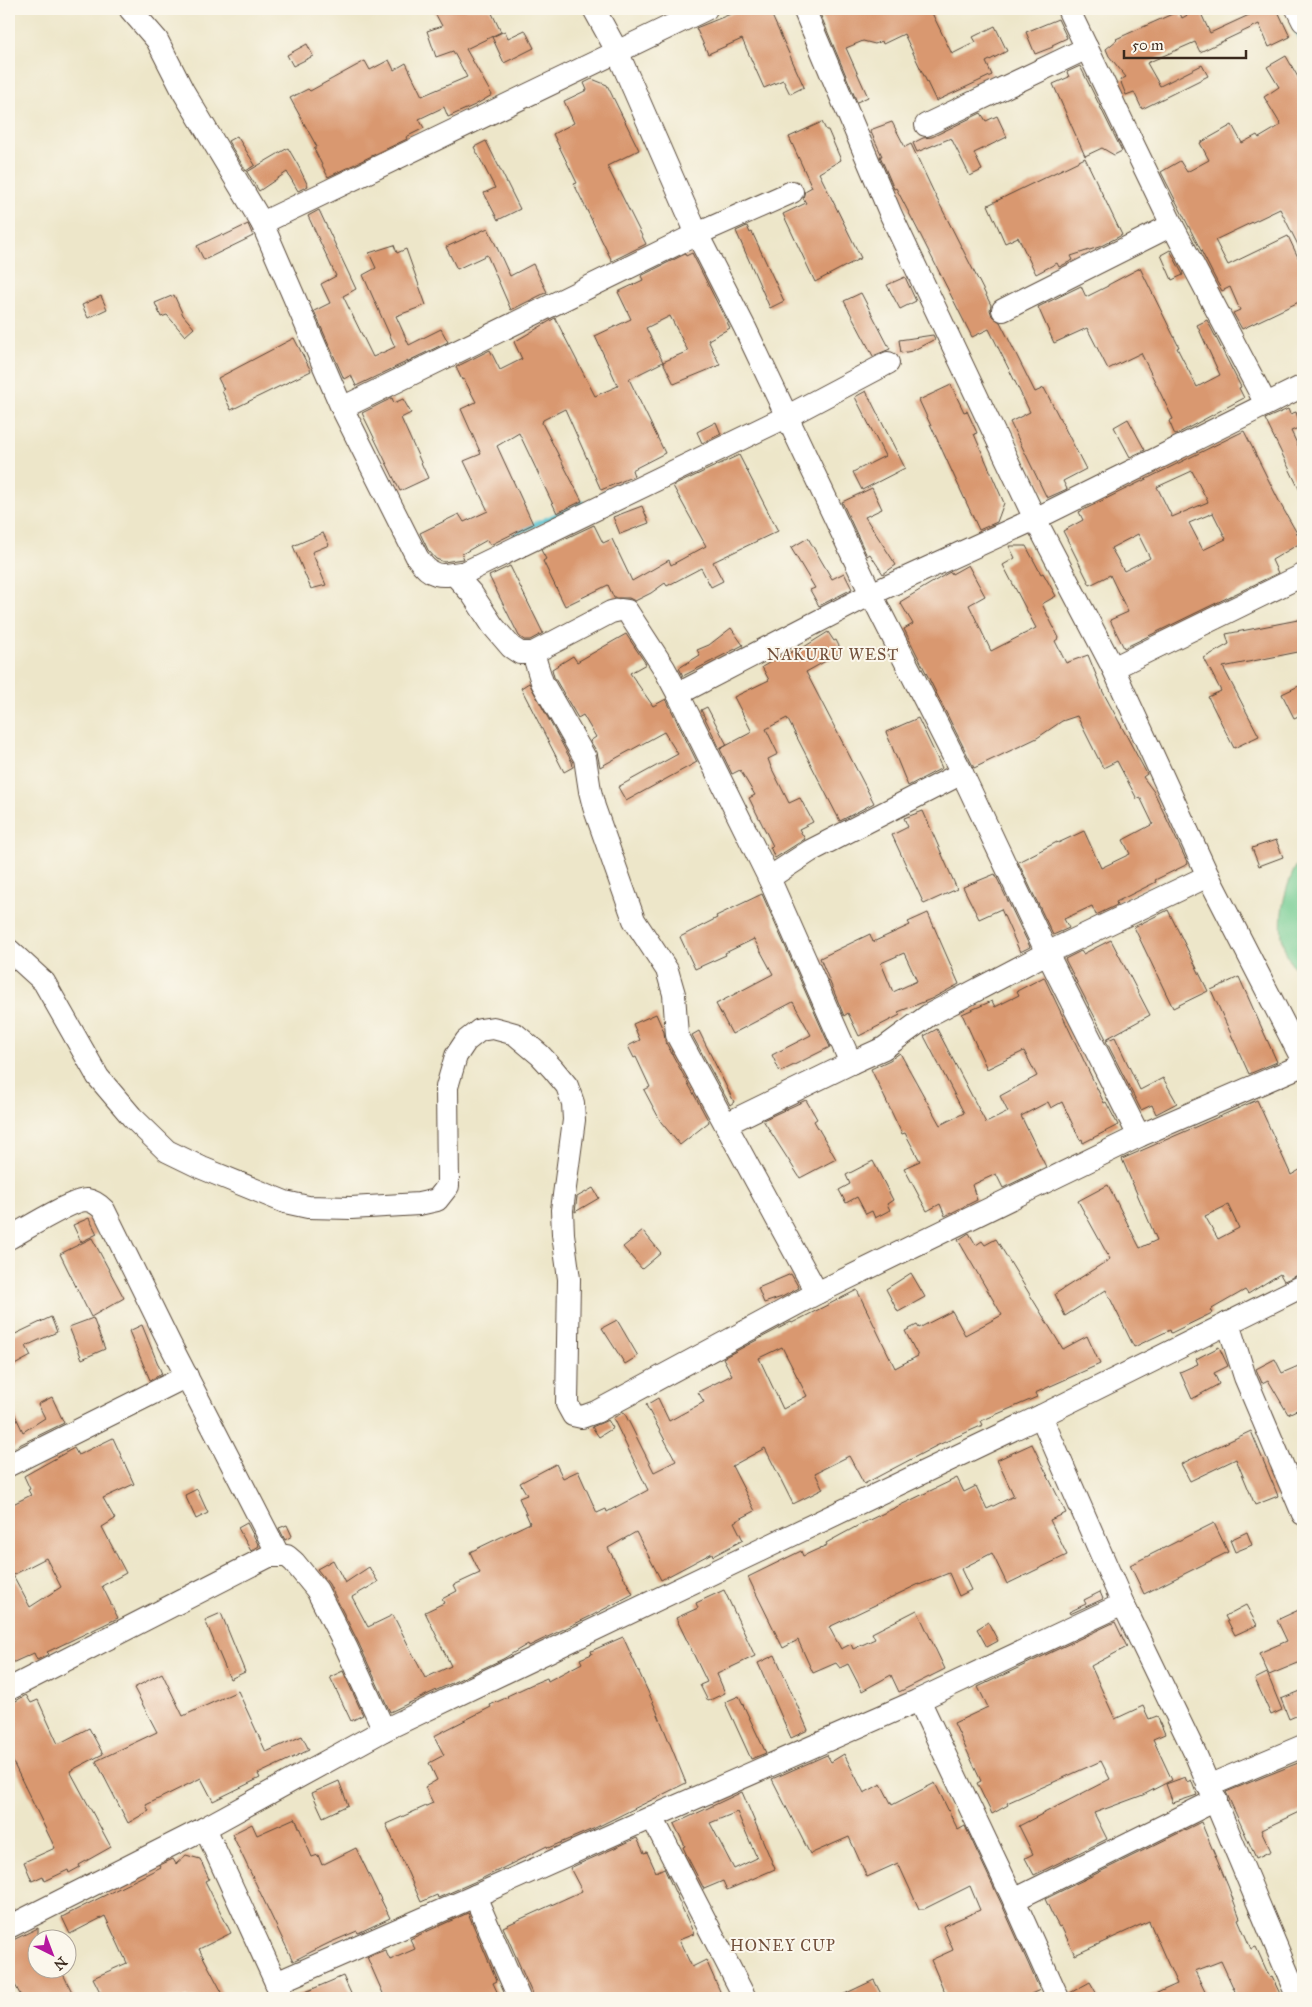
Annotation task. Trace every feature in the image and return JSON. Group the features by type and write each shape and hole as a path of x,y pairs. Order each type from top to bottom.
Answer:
{"street":[{"path":"130,9 158,40 183,91 262,223 342,408 417,557 424,569 440,577 466,572 786,417 888,363"},
{"path":"594,9 617,50 697,234 745,328 871,594 962,773 1047,953 1139,1136"},
{"path":"262,223 617,50 706,9"},
{"path":"804,9 891,216 1035,519 1113,668 1208,876 1303,1061"},
{"path":"1068,9 1172,225 1266,404"},
{"path":"1297,9 1303,22"},
{"path":"926,125 1087,48"},
{"path":"342,408 697,234 792,192"},
{"path":"1003,310 1172,225"},
{"path":"678,694 871,594 1035,519 1303,386"},
{"path":"454,574 472,594 493,626 511,647 520,653 533,653 612,612 627,611 664,668 678,694 769,878 850,1063"},
{"path":"1113,668 1303,575"},
{"path":"533,653 542,682 585,758 594,807 634,920 667,970 674,994 677,1036 817,1293"},
{"path":"769,878 810,851 962,773"},
{"path":"726,1124 884,1048 929,1015 1047,953 1208,876"},
{"path":"9,950 44,982 98,1077 132,1117 167,1151 202,1168 285,1202 308,1207 351,1208 419,1204 437,1200 448,1186 447,1087 456,1056 466,1042 480,1030 493,1028 515,1034 540,1055 567,1086 573,1103 574,1120 562,1210 562,1234 569,1279 566,1404 573,1415 582,1417 596,1412 817,1293 1139,1136 1303,1065"},
{"path":"9,1238 73,1204 85,1200 94,1202 104,1210 279,1556"},
{"path":"9,1927 205,1828 384,1730 1041,1416 1303,1286"},
{"path":"1228,1323 1245,1377 1303,1514"},
{"path":"9,1465 187,1376"},
{"path":"1041,1416 1123,1604 1195,1753 1298,1998"},
{"path":"9,1688 269,1556 287,1556 317,1590 347,1649 384,1730"},
{"path":"205,1828 279,1991 475,1896 919,1700 1123,1604"},
{"path":"919,1700 1014,1900 1058,1998"},
{"path":"1014,1900 1303,1746"},
{"path":"652,1817 745,1998"},
{"path":"475,1896 519,1998"}],"green space":[{"path":"1303,856 1303,978 1292,964 1284,948 1281,921 1286,892 1296,866"}],"building":[{"path":"433,9 490,9 501,32 466,49 492,95 448,117 444,107 419,119 424,128 406,137 407,139 328,177 314,149 317,147 290,98 308,89 310,91 365,61 370,70 389,60 394,70 406,63 422,96 467,77 453,51 436,57 427,31 442,26"},
{"path":"743,9 769,9 804,87 790,94 783,80 764,88 742,39 708,54 696,28"},
{"path":"818,9 930,9 952,54 976,42 973,37 995,26 1007,51 986,62 992,75 936,101 904,34 883,44 882,41 875,44 863,41 846,48 868,97 857,102"},
{"path":"1199,9 1210,33 1262,9 1277,9 1290,37 1269,47 1259,24 1200,52 1195,42 1147,63 1160,86 1202,65 1208,76 1142,109 1134,92 1126,95 1120,80 1126,77 1109,56 1106,49 1116,39 1179,11 1182,18"},
{"path":"1058,19 1067,38 1052,45 1053,47 1035,54 1026,32"},
{"path":"525,30 534,48 504,63 492,37 505,31 508,38"},
{"path":"307,44 313,56 293,66 287,55"},
{"path":"1286,56 1303,86 1303,255 1280,209 1215,240 1228,265 1288,236 1303,268 1303,300 1242,329 1233,313 1240,310 1230,287 1222,291 1161,172 1180,161 1187,172 1209,160 1200,143 1232,125 1242,143 1257,135 1259,138 1281,125 1264,97 1279,87 1267,67"},
{"path":"1080,66 1122,151 1114,155 1102,148 1085,156 1053,84 1069,77 1067,72"},
{"path":"592,79 607,85 639,150 607,166 646,244 612,261 574,184 577,183 553,134 574,123 564,101 587,90 584,83"},
{"path":"981,113 986,121 997,116 1007,137 974,153 982,170 970,176 951,138 917,152 913,143 923,138 932,137"},
{"path":"822,122 826,130 828,130 841,160 819,173 861,258 815,282 783,214 806,203 803,198 805,191 812,187 789,137"},
{"path":"892,122 905,147 911,144 991,305 992,316 1000,322 1035,392 1044,388 1086,469 1063,481 1067,489 1047,498 1010,422 1030,412 989,329 972,337 896,188 894,189 880,156 882,156 870,130"},
{"path":"237,136 255,165 246,171 228,141"},
{"path":"486,141 520,209 498,220 484,193 495,188 474,147"},
{"path":"288,148 308,186 298,191 287,172 259,191 247,172"},
{"path":"1085,158 1122,235 1099,247 1071,256 1073,260 1059,267 1057,263 1036,274 1018,237 1005,243 988,205"},
{"path":"319,210 356,289 343,296 373,357 395,347 363,275 376,268 369,253 394,245 397,253 406,249 426,305 396,316 409,345 441,329 448,342 356,386 351,375 344,379 314,311 330,303 321,284 336,276 308,216"},
{"path":"248,224 253,236 204,260 197,246"},
{"path":"747,226 750,233 752,232 784,301 770,308 736,231"},
{"path":"488,228 510,276 533,264 547,292 511,310 487,255 457,269 446,247"},
{"path":"1170,250 1183,275 1172,280 1161,255"},
{"path":"692,253 730,328 708,340 720,365 674,384 663,362 629,379 665,453 632,470 634,476 601,490 565,409 543,420 542,423 582,501 557,513 519,433 497,446 533,524 490,545 487,540 462,554 464,559 444,562 436,559 428,550 420,533 459,514 464,522 488,511 464,461 481,454 461,409 476,402 456,367 490,350 500,370 522,359 514,342 555,318 595,396 618,386 595,336 631,319 618,292 643,280 641,276 685,254 686,256","holes":["670,316 688,351 663,362 646,328"]},
{"path":"1140,268 1197,387 1220,375 1197,325 1207,320 1241,387 1239,388 1244,398 1175,435 1169,421 1173,419 1141,353 1108,369 1087,328 1054,343 1038,307 1081,286 1086,297"},
{"path":"905,277 916,301 900,309 887,285"},
{"path":"861,293 890,349 873,356 844,301"},
{"path":"174,295 183,315 194,328 185,336 167,315 161,317 155,303"},
{"path":"101,296 107,309 88,318 82,305"},
{"path":"933,335 935,339 912,351 901,353 899,340"},
{"path":"294,338 311,371 231,410 218,378"},
{"path":"951,385 964,412 967,411 977,433 974,434 1004,503 997,522 979,530 919,400"},
{"path":"866,391 905,468 862,490 853,472 885,456 855,397"},
{"path":"392,398 394,403 403,399 411,413 401,418 428,478 400,491 362,413"},
{"path":"1288,409 1290,414 1296,412 1301,427 1291,431 1303,456 1303,497 1265,419"},
{"path":"1128,419 1145,450 1130,457 1114,427"},
{"path":"716,422 721,434 702,443 697,432"},
{"path":"1244,431 1302,542 1272,560 1278,573 1124,648 1110,620 1128,612 1110,575 1090,585 1063,531 1083,520 1079,512","holes":["1192,471 1208,502 1172,517 1157,487","1213,513 1226,539 1203,550 1189,523","1138,534 1150,558 1124,571 1111,548"]},
{"path":"739,455 778,531 713,562 723,581 711,587 701,568 667,586 665,583 635,601 629,598 614,598 608,585 565,606 543,561 546,559 541,550 594,525 603,543 612,539 632,581 669,560 671,565 706,546 673,486"},
{"path":"872,488 882,509 865,517 896,565 883,574 870,554 867,556 842,502"},
{"path":"642,506 649,523 620,534 613,517"},
{"path":"323,533 329,545 312,552 326,585 311,589 293,546"},
{"path":"808,538 832,579 844,573 852,589 819,606 810,590 815,588 791,548"},
{"path":"1009,546 1026,546 1041,574 1043,573 1056,596 1042,604 1059,638 1055,641 1066,663 1088,655 1103,692 1147,774 1143,777 1154,792 1188,864 1155,880 1156,882 1116,902 1117,905 1096,915 1092,906 1064,919 1069,928 1053,935 1018,862 1057,842 1084,831 1101,868 1130,854 1123,840 1153,824 1140,797 1137,799 1117,761 1103,768 1077,716 1062,721 1037,738 974,768 904,629 913,624 900,602 948,573 951,572 952,574 968,565 985,596 969,605 991,651 1036,628 1003,565 1015,558"},
{"path":"510,566 543,633 530,640 524,640 519,636 489,576"},
{"path":"1303,619 1303,651 1223,667 1259,736 1234,748 1208,697 1221,691 1204,658 1229,644 1226,634"},
{"path":"731,628 743,645 683,676 679,668 700,655 697,650 709,645"},
{"path":"828,632 834,641 836,640 842,652 806,672 874,803 840,821 787,718 766,729 778,754 768,759 789,803 800,798 813,822 799,829 805,839 775,858 770,847 773,846 749,798 755,795 740,770 732,774 720,749 752,732 734,697 769,680 762,667 779,657 804,647"},
{"path":"626,634 646,664 630,673 653,706 666,699 697,762 626,801 618,787 678,754 664,732 600,767 597,752 590,741 596,737 583,715 578,718 554,677 552,669 573,656 577,662"},
{"path":"529,683 572,762 573,767 564,772 521,688"},
{"path":"1303,684 1303,714 1294,718 1282,694"},
{"path":"707,707 727,745 720,749 701,710"},
{"path":"918,718 942,768 908,786 886,732"},
{"path":"923,811 957,889 924,904 892,835 908,827 904,818"},
{"path":"1276,840 1283,857 1259,866 1252,848"},
{"path":"995,874 1030,947 1020,952 1001,909 979,919 963,887"},
{"path":"762,894 830,1047 780,1072 772,1055 811,1035 793,1002 732,1034 716,1004 773,974 754,939 725,953 726,955 695,969 680,937 717,918 716,916"},
{"path":"1168,910 1208,991 1173,1008 1134,927"},
{"path":"928,913 959,984 931,999 898,1012 900,1015 859,1036 848,1013 844,1016 820,958 870,934 873,942 910,925 908,922","holes":["904,953 917,981 893,992 881,963"]},
{"path":"1111,940 1150,1015 1106,1039 1065,959 1081,951 1083,954"},
{"path":"1044,977 1104,1103 1106,1102 1118,1125 1083,1143 1062,1102 1051,1108 1048,1102 1021,1116 1046,1167 1003,1188 996,1174 972,1185 977,1200 945,1216 940,1204 927,1211 904,1168 920,1161 905,1133 902,1134 871,1069 900,1053 940,1125 964,1113 924,1036 937,1029 986,1123 1008,1112 1000,1096 1037,1076 1024,1051 987,1069 962,1014 992,1001 995,1007 1019,995 1017,991"},
{"path":"1239,977 1277,1062 1249,1074 1211,990"},
{"path":"656,1014 664,1032 665,1041 709,1122 680,1145 661,1122 644,1090 650,1087 636,1057 634,1058 628,1046 640,1040 633,1024"},
{"path":"699,1031 734,1102 730,1105 692,1035"},
{"path":"1115,1037 1140,1090 1163,1078 1177,1103 1156,1114 1152,1105 1141,1110 1106,1041"},
{"path":"806,1100 817,1119 814,1121 836,1159 800,1178 763,1120"},
{"path":"1257,1100 1291,1175 1303,1168 1303,1273 1284,1281 1280,1274 1248,1294 1245,1290 1210,1310 1212,1313 1171,1333 1170,1330 1134,1347 1106,1290 1065,1316 1055,1294 1110,1259 1078,1201 1108,1185 1140,1248 1157,1240 1122,1159","holes":["1228,1205 1239,1228 1218,1239 1205,1216"]},
{"path":"873,1161 893,1200 887,1204 890,1210 875,1218 872,1211 866,1214 857,1197 846,1203 839,1190 850,1184 846,1175"},
{"path":"593,1188 599,1198 575,1212 577,1197"},
{"path":"89,1218 97,1234 81,1242 73,1225"},
{"path":"643,1231 661,1253 642,1269 623,1247"},
{"path":"969,1233 976,1245 982,1241 985,1245 996,1239 1063,1349 1087,1336 1100,1364 1035,1393 1037,1397 981,1421 983,1425 936,1446 864,1484 849,1456 815,1473 823,1489 793,1504 765,1448 732,1466 755,1511 734,1522 743,1540 713,1556 712,1553 661,1580 636,1532 608,1548 633,1594 529,1646 528,1644 503,1659 390,1712 329,1584 317,1569 333,1560 345,1583 369,1567 378,1582 352,1597 368,1627 393,1615 425,1678 451,1666 425,1612 444,1603 442,1599 457,1591 454,1585 480,1573 470,1552 530,1523 519,1498 527,1495 520,1483 556,1464 563,1478 578,1471 597,1513 606,1509 607,1512 648,1490 613,1418 624,1412 654,1472 676,1461 646,1405 658,1398 669,1421 704,1402 698,1392 732,1375 723,1358 857,1290 895,1368 918,1356 905,1331 917,1325 919,1328 952,1311 965,1335 1002,1315 958,1240","holes":["782,1347 807,1396 783,1409 759,1358"]},
{"path":"92,1238 124,1298 91,1317 60,1254"},
{"path":"911,1273 925,1297 898,1312 886,1289"},
{"path":"791,1274 799,1288 782,1297 764,1303 758,1288"},
{"path":"51,1317 57,1332 26,1346 31,1356 9,1368 9,1337"},
{"path":"93,1318 105,1349 82,1359 69,1327"},
{"path":"617,1320 638,1356 625,1364 602,1328"},
{"path":"142,1325 162,1374 150,1380 129,1331"},
{"path":"1219,1347 1228,1366 1214,1373 1219,1384 1192,1399 1180,1372 1198,1364 1196,1359"},
{"path":"1275,1359 1282,1373 1303,1364 1303,1407 1288,1414 1268,1380 1262,1383 1256,1369"},
{"path":"52,1397 64,1423 9,1450 9,1402 23,1432 45,1418 38,1404"},
{"path":"608,1420 613,1428 599,1437 592,1427"},
{"path":"1251,1431 1278,1496 1255,1505 1236,1459 1190,1481 1181,1464"},
{"path":"113,1438 134,1484 103,1498 115,1519 102,1527 126,1573 102,1586 118,1618 47,1652 49,1654 37,1660 34,1653 12,1663 9,1656 9,1506 31,1495 24,1476 74,1448 78,1455","holes":["46,1558 61,1587 30,1607 13,1575"]},
{"path":"1032,1444 1066,1513 1050,1520 1067,1555 1007,1584 992,1553 961,1569 971,1590 959,1596 949,1573 919,1584 829,1627 841,1649 851,1644 853,1649 875,1639 872,1633 917,1610 945,1669 899,1692 891,1675 862,1691 848,1664 840,1668 836,1663 813,1673 798,1640 783,1648 748,1577 801,1551 803,1556 827,1545 826,1543 861,1524 957,1478 964,1492 976,1486 987,1509 1014,1496 997,1460"},
{"path":"197,1489 208,1513 196,1519 185,1495"},
{"path":"247,1523 259,1546 251,1551 238,1528"},
{"path":"1214,1523 1228,1552 1144,1594 1130,1565"},
{"path":"287,1525 292,1536 285,1540 279,1528"},
{"path":"1247,1532 1252,1545 1235,1552 1230,1540"},
{"path":"724,1590 755,1656 717,1674 725,1693 708,1701 700,1685 707,1682 676,1618 698,1608 696,1603"},
{"path":"1100,1592 1103,1599 1070,1614 1069,1612 1086,1604 1084,1600"},
{"path":"1246,1605 1257,1625 1235,1635 1225,1616"},
{"path":"1303,1608 1303,1661 1269,1675 1259,1653 1287,1641 1277,1620"},
{"path":"221,1613 245,1672 230,1679 205,1620"},
{"path":"988,1622 998,1641 987,1647 977,1629"},
{"path":"1115,1622 1127,1647 1091,1666 1115,1719 1143,1706 1149,1719 1157,1716 1165,1734 1153,1739 1172,1780 1143,1795 1094,1813 1107,1839 1034,1875 1025,1858 1033,1854 1019,1826 1110,1779 1101,1761 1007,1803 1008,1805 992,1814 977,1783 981,1781 954,1723 988,1707 978,1687"},
{"path":"623,1637 655,1707 686,1783 593,1829 548,1848 547,1846 438,1898 437,1895 421,1902 386,1824 433,1803 425,1787 437,1780 429,1763 444,1755 434,1736 491,1707 490,1705 507,1696 547,1678 548,1681 582,1663 580,1659 592,1654 591,1651"},
{"path":"775,1655 808,1730 791,1738 758,1663"},
{"path":"343,1671 363,1715 351,1721 330,1677"},
{"path":"162,1673 183,1716 238,1691 266,1752 302,1736 309,1750 258,1774 260,1778 213,1801 201,1778 146,1805 149,1811 128,1823 96,1761 157,1732 134,1688"},
{"path":"1267,1673 1282,1710 1271,1715 1255,1679"},
{"path":"1303,1690 1303,1713 1289,1719 1281,1699"},
{"path":"26,1695 31,1703 38,1700 58,1744 89,1728 103,1754 70,1771 111,1847 79,1865 80,1867 69,1873 68,1870 45,1881 43,1876 32,1881 24,1862 55,1848 9,1754 9,1705"},
{"path":"739,1696 766,1753 751,1759 725,1702"},
{"path":"844,1754 864,1793 881,1784 892,1805 935,1783 958,1830 965,1826 1003,1907 1040,1990 1031,1994 1033,1998 947,1998 931,1960 953,1950 943,1926 980,1910 970,1886 924,1909 919,1909 898,1863 867,1877 849,1837 810,1854 772,1779 827,1755 831,1762"},
{"path":"1303,1761 1303,1810 1261,1830 1271,1851 1256,1858 1226,1792"},
{"path":"1185,1777 1187,1782 1191,1780 1197,1795 1173,1803 1166,1784"},
{"path":"339,1781 348,1805 323,1817 312,1793"},
{"path":"742,1792 775,1869 727,1890 723,1881 704,1889 688,1858 683,1847 685,1846 674,1824","holes":["737,1812 757,1858 734,1869 710,1823"]},
{"path":"295,1818 312,1857 318,1855 322,1865 356,1848 390,1918 358,1933 357,1931 329,1943 293,1961 232,1834 252,1824 257,1835"},
{"path":"1201,1822 1228,1886 1240,1918 1238,1919 1251,1949 1256,1947 1270,1978 1272,1977 1282,1998 1238,1998 1221,1961 1195,1971 1208,1998 1146,1998 1177,1984 1149,1921 1075,1955 1045,1899"},
{"path":"637,1838 644,1853 647,1852 656,1872 664,1868 694,1934 679,1940 692,1967 706,1960 723,1998 534,1998 503,1927 582,1891 570,1868"},
{"path":"186,1855 200,1859 209,1879 205,1881 231,1933 199,1949 225,1998 103,1998 93,1978 127,1963 105,1916 78,1930 68,1930 62,1917 161,1867 160,1865 173,1859 176,1864"},
{"path":"468,1913 497,1981 493,1983 500,1998 385,1998 367,1957 385,1950 390,1960 415,1949 410,1939"},
{"path":"28,1933 28,1980 66,1980 75,1998 22,1998 13,1981 9,1983 9,1942"},
{"path":"343,1976 353,1998 296,1998 296,1996"},
{"path":"874,1980 883,1998 836,1998"},
{"path":"1090,1982 1099,1998 1071,1998 1070,1993"}],"waterway":[{"path":"1295,27 1303,42"},
{"path":"604,493 622,483"},
{"path":"514,534 583,503"}],"district":[{"name":"NAKURU WEST","path":"833,654"},
{"name":"HONEY CUP","path":"783,1945"}]}
